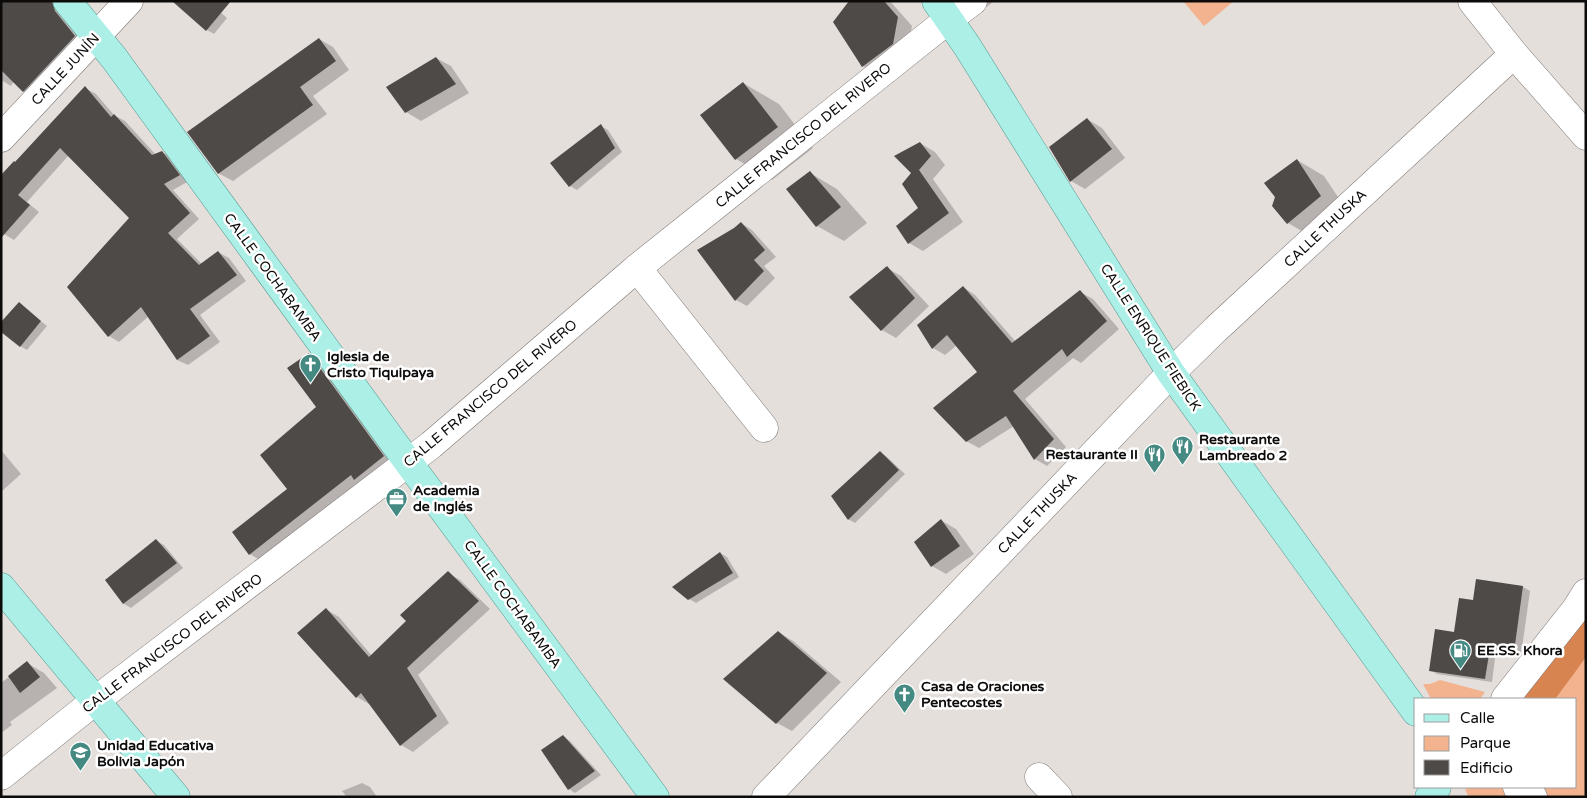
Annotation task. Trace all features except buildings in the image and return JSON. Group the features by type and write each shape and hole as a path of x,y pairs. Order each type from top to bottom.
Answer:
{"main road":[{"name":"CALLE COCHABAMBA","path":"67,1 96,36 655,797"},
{"name":"CALLE ENRIQUE FIEBICK","path":"942,10 1171,373 1414,709"},
{"path":"1,587 176,797"}],"street":[{"name":"CALLE JUNÍN","path":"1,138 129,1"},
{"name":"CALLE FRANCISCO DEL RIVERO","path":"1,776 96,700 439,438 942,10 973,1"},
{"path":"1472,1 1514,54 1586,136"},
{"name":"CALLE THUSKA","path":"766,797 1216,328 1514,54"},
{"path":"637,268 764,428"},
{"path":"1506,698 1576,609 1586,593"},
{"path":"1039,777 1058,797"},
{"path":"1519,788 1533,797"}],"green space":[{"path":"1183,1 1234,1 1204,26"},
{"path":"1586,658 1586,797 1469,797 1465,790 1467,788 1577,788 1577,698 1553,698"},
{"path":"1440,680 1485,692 1481,698 1430,698 1423,684 1430,684"}],"waterway":[{"path":"1538,698 1586,633"}],"place":[{"name":"Iglesia de Cristo Tiquipaya","path":"311,383"},
{"name":"Restaurante Lambreado 2","path":"1183,466"},
{"name":"Restaurante II","path":"1154,473"},
{"name":"Academia de Inglés","path":"397,517"},
{"name":"EE.SS. Khora","path":"1461,669"},
{"name":"Casa de Oraciones Pentecostes","path":"905,713"},
{"name":"Unidad Educativa Bolivia Japón","path":"81,772"}]}
